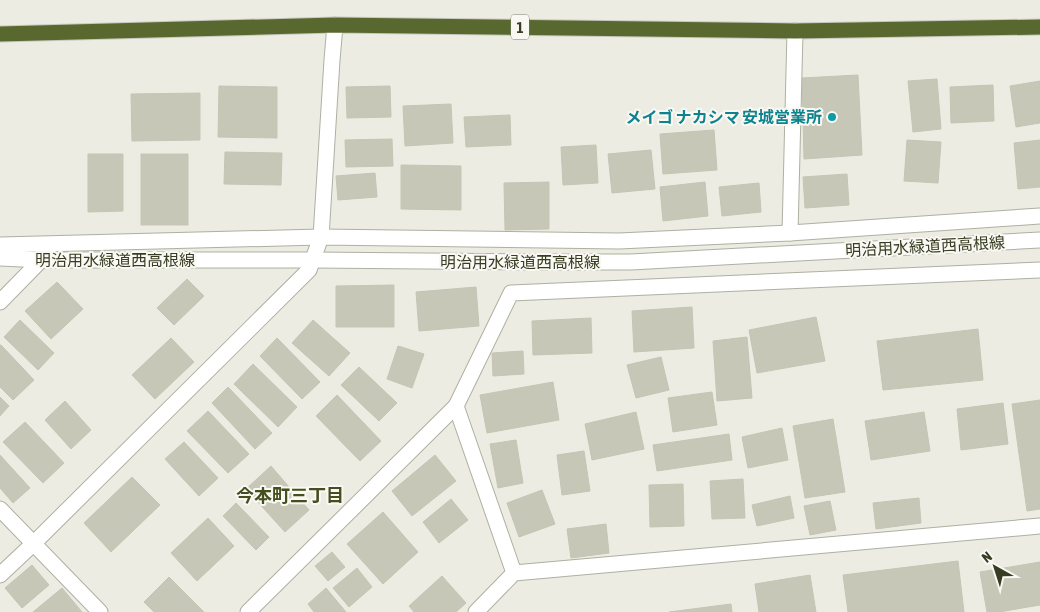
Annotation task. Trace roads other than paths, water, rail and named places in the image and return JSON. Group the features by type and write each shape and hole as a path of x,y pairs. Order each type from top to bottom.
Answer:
{"highway":[{"name":"1","path":"0,34 335,25 795,30 1040,27"}],"street":[{"path":"0,575 34,544 309,270 321,237 335,25"},
{"path":"790,233 795,30"},
{"path":"0,245 321,237 619,241 790,233 1040,216"},
{"name":"明治用水緑道西高根線","path":"0,258 42,260 631,262 1040,240"},
{"path":"0,302 55,245"},
{"path":"248,612 456,406 511,293 1040,270"},
{"path":"456,406 514,573"},
{"path":"0,509 100,612"},
{"path":"476,612 514,573 1040,526"}],"place":[{"name":"メイゴ ナカシマ 安城営業所","path":"832,117"}],"district":[{"name":"今本町三丁目","path":"290,495"}]}
